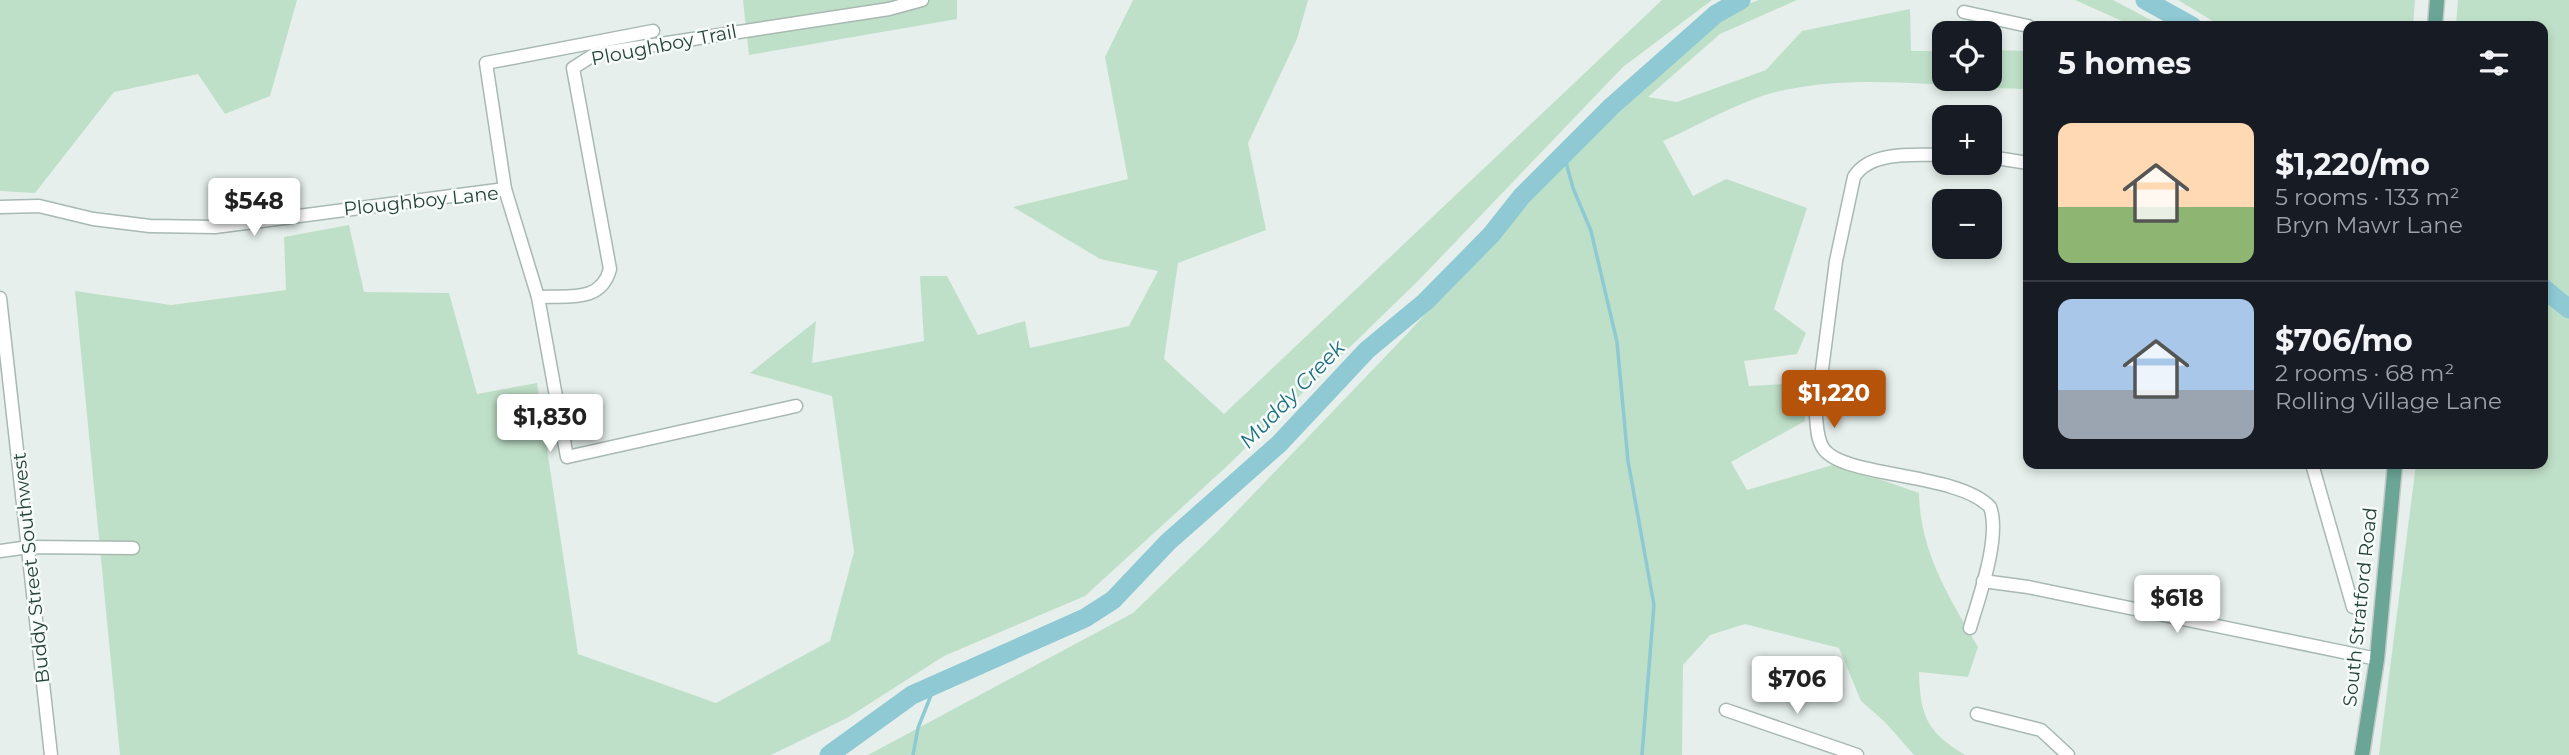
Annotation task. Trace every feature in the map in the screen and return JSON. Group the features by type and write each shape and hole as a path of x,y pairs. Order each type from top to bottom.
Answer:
{"main road":[{"path":"2435,21 2437,0"},
{"name":"South Stratford Road","path":"2362,755 2376,659 2395,469"}],"street":[{"name":"Ploughboy Trail","path":"538,297 594,293 607,282 610,269 573,68 579,63 606,52 889,9 922,0"},
{"path":"1964,12 2023,25"},
{"path":"505,189 485,63 653,32"},
{"path":"1932,156 1884,158 1862,165 1853,177 1825,335 1817,397 1817,431 1825,451 1842,461 1940,483 1984,500 1993,515 1983,580 1970,628"},
{"path":"2002,159 2023,162"},
{"name":"Ploughboy Lane","path":"0,207 39,206 93,219 150,226 215,227 505,189 538,297 568,457 796,406"},
{"name":"Buddy Street Southwest","path":"0,298 51,755"},
{"path":"2313,469 2353,607"},
{"path":"0,551 29,547 133,548"},
{"path":"1983,580 2376,659"},
{"path":"1726,710 1857,755"},
{"path":"1977,714 2040,730 2068,755"}],"green space":[{"path":"0,0 297,0 270,96 225,114 198,74 114,92 35,193 0,191"},
{"path":"743,0 957,0 957,19 749,55"},
{"path":"1133,0 1308,0 1297,39 1248,143 1266,230 1178,263 1164,359 1224,414 1662,0 1712,0 1623,67 1418,281 1225,468 1085,596 944,656 847,718 771,755 120,755 75,291 171,305 286,290 284,237 349,225 364,292 449,293 477,394 537,383 578,654 716,703 830,641 854,552 832,396 750,373 816,321 812,363 924,341 920,276 947,276 978,335 1025,321 1030,348 1129,326 1158,271 1100,259 1013,207 1128,179 1105,57"},
{"path":"1759,0 1797,0 1720,34 1648,97 1677,102 1766,70 1802,31 1910,9 1911,51 1932,51 1932,85 1839,83 1776,92 1749,101 1663,141 1693,196 1726,179 1807,208 1774,309 1806,333 1797,354 1744,361 1749,386 1804,383 1805,421 1731,462 1747,490 1836,464 1919,493 1930,554 1947,592 1978,647 1968,677 1919,672 1921,700 1934,730 1965,755 1914,755 1885,722 1861,701 1839,648 1745,624 1710,635 1683,665 1682,755 868,755 1133,613 1216,533 1406,335 1559,169 1726,12"},
{"path":"2075,0 2113,0 2153,21 2122,21"},
{"path":"2178,0 2415,0 2413,21 2213,21"},
{"path":"2458,0 2569,0 2569,755 2379,755 2415,469 2548,469 2548,21 2456,21"},
{"path":"2002,50 2023,51 2023,89 2002,88"}],"waterway":[{"name":"Muddy Creek","path":"829,755 912,695 1085,618 1113,600 1168,542 1279,444 1367,350 1425,302 1491,235 1522,196 1612,106 1716,14 1741,0"},
{"name":"Muddy Creek","path":"2145,0 2183,21"},
{"path":"1564,155 1573,188 1591,231 1617,342 1628,461 1654,605 1642,755"},
{"name":"Muddy Creek","path":"2548,292 2569,309"},
{"path":"913,755 918,728 935,685"}]}
